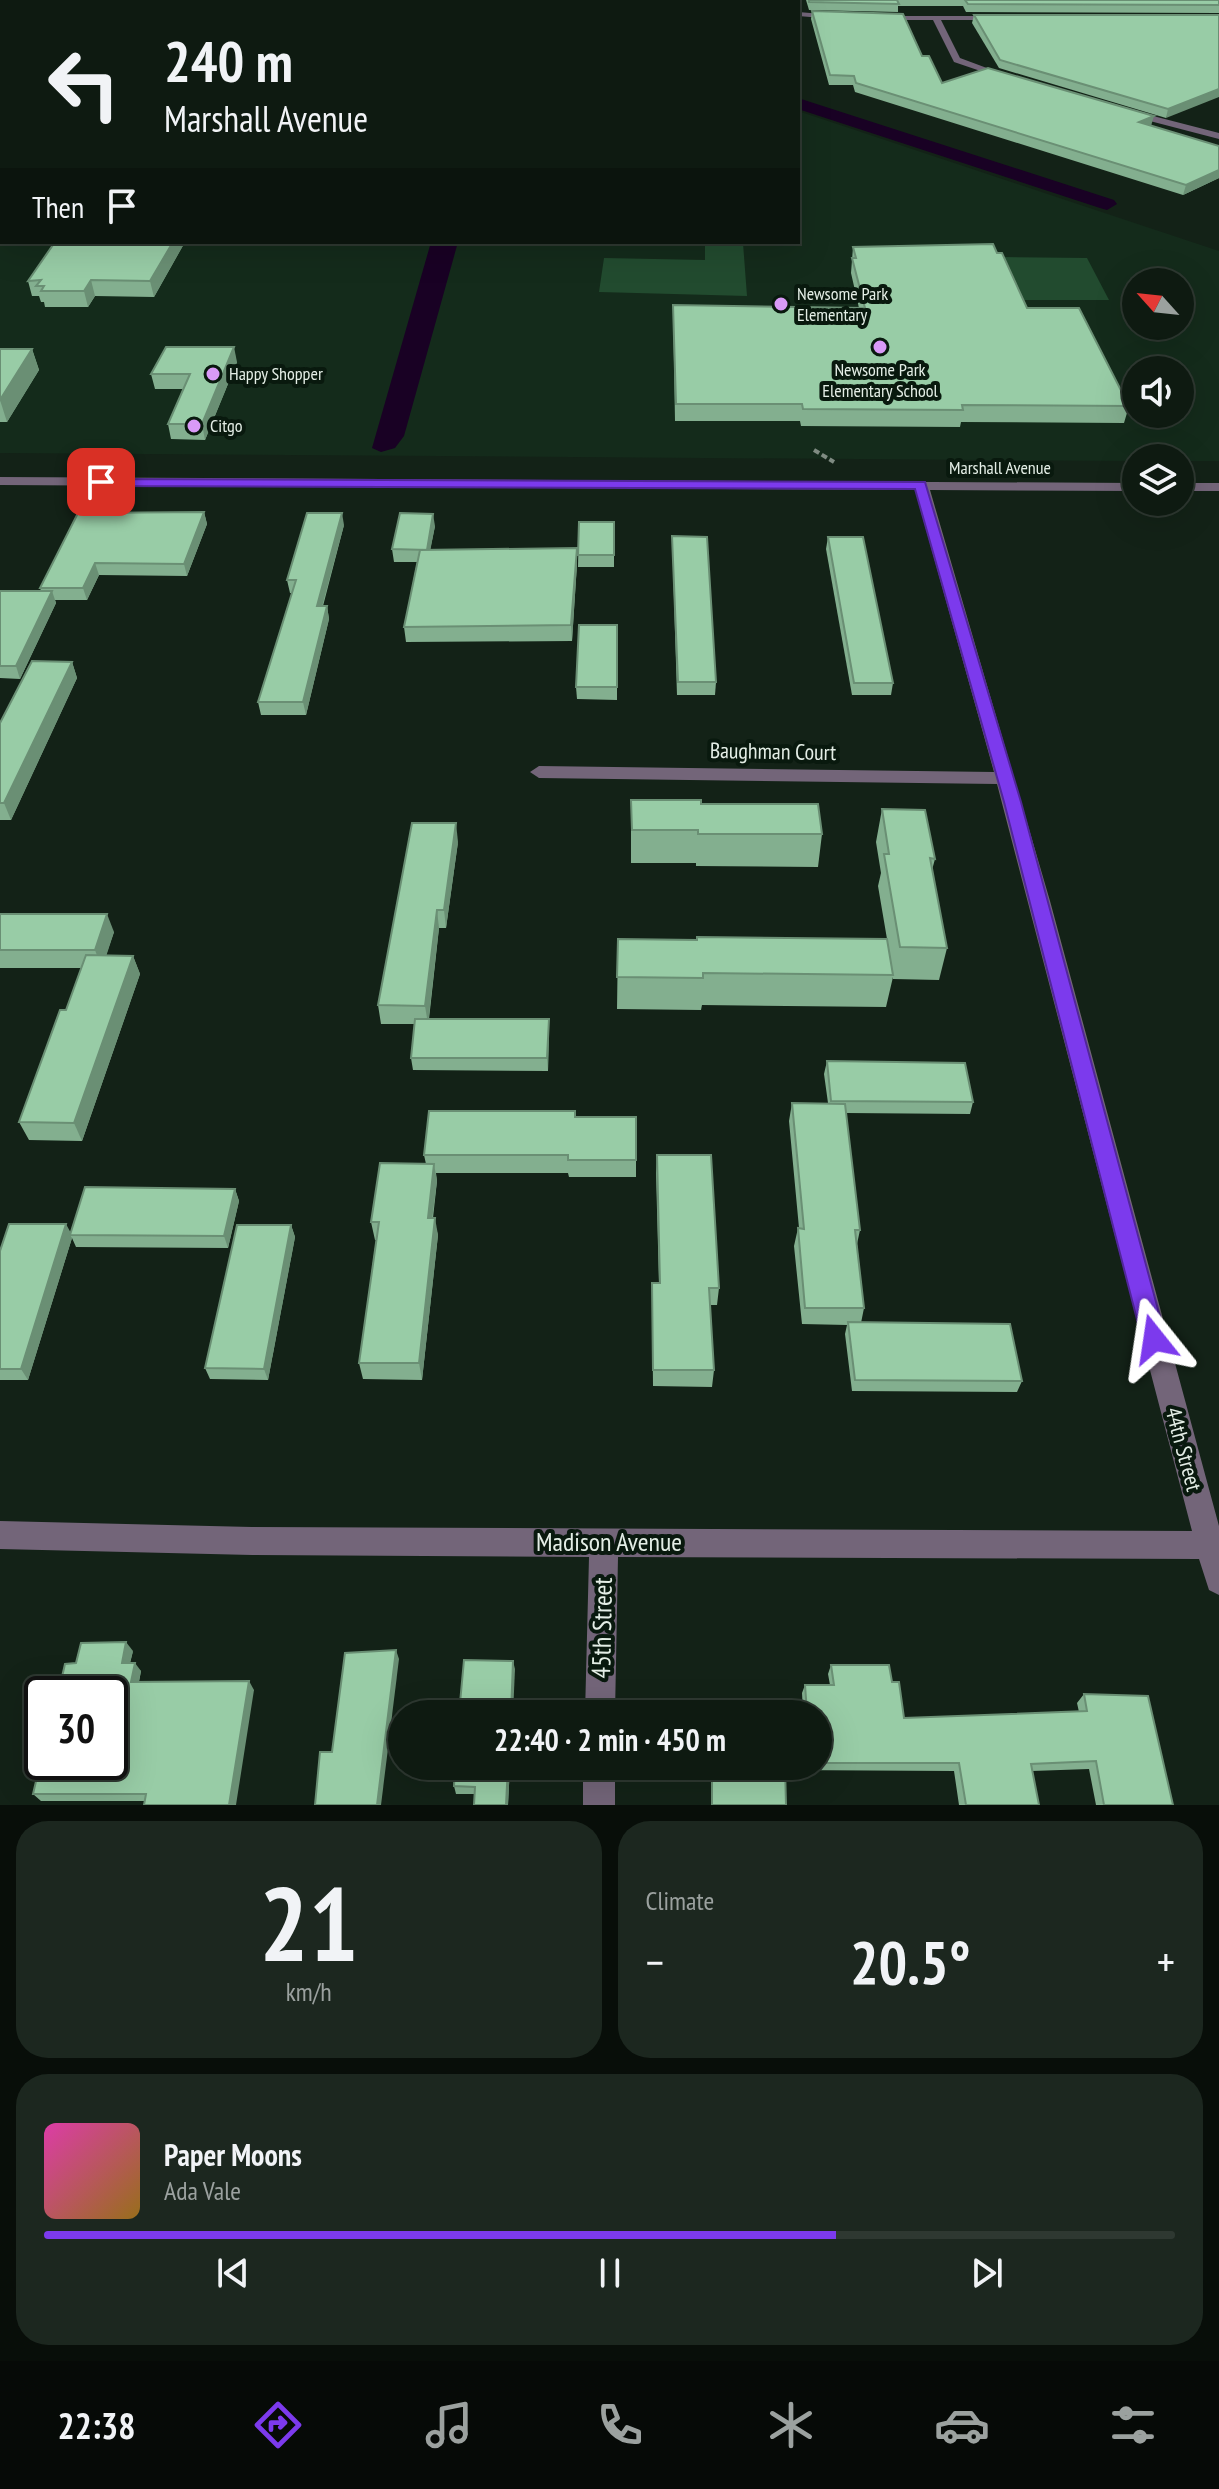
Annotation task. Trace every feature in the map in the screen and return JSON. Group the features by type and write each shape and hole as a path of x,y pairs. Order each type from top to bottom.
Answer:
{"street":[{"path":"800,14 840,17"},
{"path":"872,17 936,18 963,14 1009,18"},
{"path":"936,18 957,60 1014,79"},
{"path":"1112,108 1219,136"},
{"name":"Marshall Avenue","path":"0,481 1122,487"},
{"name":"44th Street","path":"921,485 1006,778 1214,1545 1219,1580"},
{"path":"1194,487 1219,487"},
{"name":"Baughman Court","path":"539,772 1006,778"},
{"name":"Madison Avenue","path":"0,1535 252,1541 1214,1545"},
{"name":"45th Street","path":"600,1700 604,1542"},
{"path":"599,1780 599,1805"}],"path":[{"path":"814,450 842,467"}],"shaded area":[{"name":"Newsome Park Elementary","path":"800,112 1219,251 1219,461 1194,461 1194,444 1122,444 1122,461 0,453 0,244 800,244"},
{"path":"430,244 457,244 404,436 395,448 381,452 372,448"},
{"path":"705,244 743,244 747,296 599,292 604,258 705,260"},
{"path":"1002,257 1087,258 1109,300 1020,300"}],"building":[{"path":"897,0 899,4 809,2"},
{"path":"965,0 1219,0 1219,5 968,4"},
{"path":"812,11 903,14 922,56 929,56 942,83 988,68 1154,116 1139,122 1219,146 1219,170 1186,185 856,83 854,76 830,75"},
{"path":"974,15 1219,15 1219,89 1168,109 1000,60"},
{"path":"54,244 172,244 150,281 91,280 84,291 41,291 44,286 36,286 41,280 28,281"},
{"name":"Newsome Park Elementary School","path":"993,244 997,253 1002,253 1027,308 1079,308 1122,392 1122,406 962,405 963,410 803,409 802,404 676,404 673,305 865,308 852,258 856,258 853,247"},
{"path":"166,347 234,347 202,424 168,424 190,374 151,374"},
{"path":"0,349 32,349 0,400"},
{"path":"204,512 184,564 95,563 83,588 40,588 78,513"},
{"path":"307,513 342,513 317,606 327,606 303,702 258,702 296,580 287,580"},
{"path":"400,513 433,514 427,550 392,549"},
{"path":"579,522 614,522 614,555 578,555"},
{"path":"672,536 707,537 716,682 678,682"},
{"path":"828,537 863,537 893,683 854,683"},
{"path":"577,548 571,625 404,627 420,550"},
{"path":"0,591 52,591 16,666 0,666"},
{"path":"579,625 617,625 617,687 576,687"},
{"path":"32,661 72,662 4,803 0,803 0,723"},
{"path":"631,800 701,800 701,804 818,804 822,834 698,834 698,830 632,830"},
{"path":"882,809 925,810 935,859 930,858 947,948 900,947 884,854 889,854"},
{"path":"412,823 456,823 444,910 437,910 425,1006 378,1005"},
{"path":"0,914 107,914 95,950 0,950"},
{"path":"697,937 887,939 893,975 703,973 703,978 617,977 618,939 697,940"},
{"path":"86,955 133,956 74,1123 19,1122 60,1010 66,1010"},
{"path":"415,1019 549,1019 547,1058 411,1058"},
{"path":"827,1061 965,1063 973,1102 831,1101"},
{"path":"792,1103 845,1104 860,1230 855,1230 864,1308 805,1308 798,1228 804,1229"},
{"path":"429,1111 575,1111 575,1117 636,1117 636,1160 568,1160 568,1155 424,1155"},
{"path":"657,1155 711,1155 719,1288 709,1288 714,1370 653,1370 652,1283 660,1283"},
{"path":"380,1163 434,1164 428,1218 435,1218 419,1363 359,1363 379,1222 371,1222"},
{"path":"85,1187 235,1189 224,1236 70,1235"},
{"path":"9,1224 66,1224 21,1369 0,1369 0,1251"},
{"path":"237,1225 291,1225 264,1369 205,1368"},
{"path":"848,1322 1010,1324 1022,1381 855,1380"},
{"path":"126,1642 122,1663 135,1663 131,1682 249,1681 229,1805 144,1805 146,1794 33,1794 36,1780 128,1780 128,1676 62,1676 65,1664 76,1663 81,1643"},
{"path":"396,1650 377,1805 315,1805 320,1752 332,1752 345,1653"},
{"path":"464,1660 513,1661 512,1700 460,1700"},
{"path":"831,1665 889,1665 892,1682 899,1682 904,1718 1087,1711 1084,1694 1148,1696 1173,1805 1104,1805 1096,1761 1031,1764 1039,1805 966,1805 959,1763 832,1763 832,1700 806,1700 805,1685 834,1685"},
{"path":"454,1780 507,1780 506,1805 474,1805 475,1787 454,1786"},
{"path":"712,1780 785,1780 786,1805 712,1805"}],"waterway":[{"path":"800,104 1107,204"}],"place":[{"name":"Newsome Park Elementary","path":"781,304"},
{"name":"Newsome Park Elementary School","path":"880,347"},
{"name":"Happy Shopper","path":"213,374"},
{"name":"Citgo","path":"194,426"}],"route":[{"path":"101,482 921,485 1013,802 1154,1339"}]}
